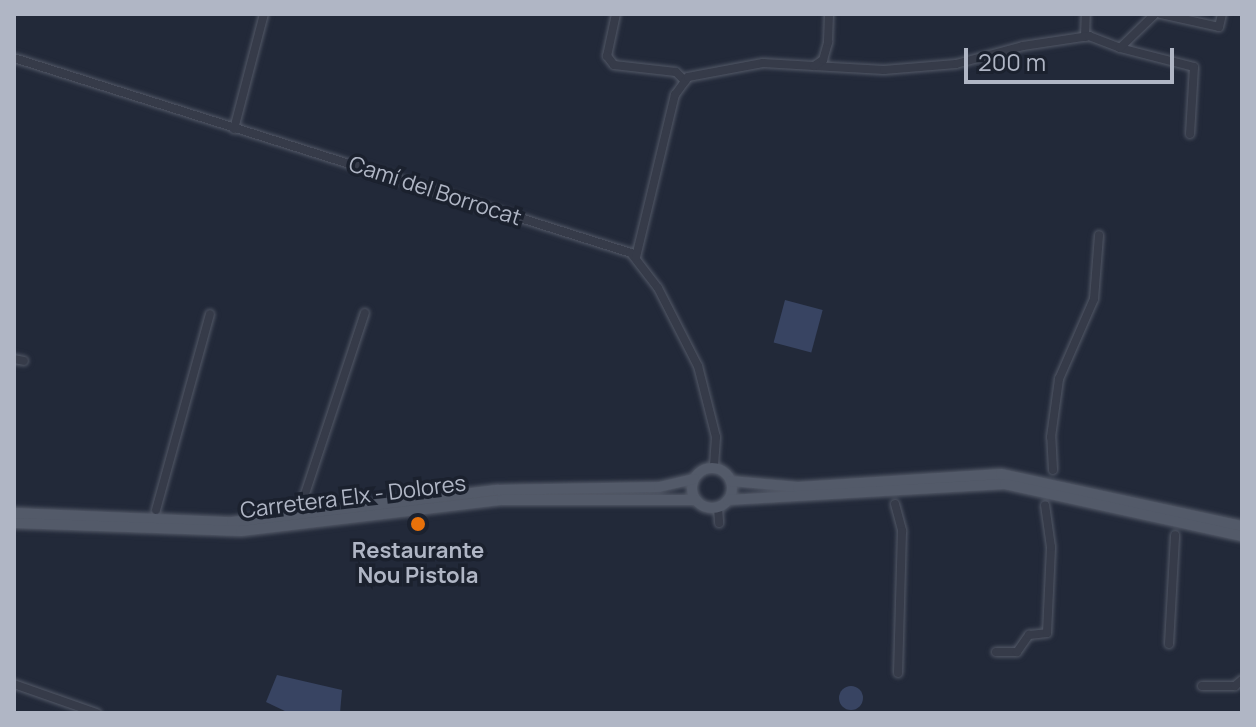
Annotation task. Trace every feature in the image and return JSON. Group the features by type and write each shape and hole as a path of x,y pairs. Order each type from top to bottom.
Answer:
{"main road":[{"path":"1242,526 1001,474 798,487 731,481 714,467 694,479 696,500 718,507 728,500 1005,484 1242,536"},
{"name":"Carretera Elx - Dolores","path":"14,513 232,522 498,490 659,487 694,479"},
{"path":"728,500 731,481"},
{"name":"Carretera Elx - Dolores","path":"14,523 226,532 502,500 696,500"}],"street":[{"path":"234,129 264,14"},
{"path":"616,14 607,56 614,65 676,72 685,81"},
{"path":"814,66 825,51 829,14"},
{"path":"1085,37 1086,14"},
{"path":"1120,48 1158,14 1219,27 1222,14"},
{"path":"714,467 716,437 698,366 636,257 675,95 685,81 763,63 884,70 956,64 1085,37 1194,67 1190,134"},
{"name":"Camí del Borrocat","path":"14,58 234,129 416,182 636,257"},
{"path":"1053,470 1051,437 1059,379 1094,299 1099,235"},
{"path":"302,503 365,313"},
{"path":"156,510 210,314"},
{"path":"895,504 902,531 898,673"},
{"path":"996,652 1017,652 1029,635 1047,633 1051,547 1045,505"},
{"path":"718,507 719,523"},
{"path":"1169,644 1175,535"},
{"path":"1202,686 1235,686 1242,680"},
{"path":"14,684 97,713"}],"water":[{"path":"785,300 823,310 811,353 774,343"},
{"path":"277,675 342,690 340,713 289,713 266,702"},
{"path":"851,686 860,689 863,698 860,707 851,710 842,707 839,698 842,689"}],"place":[{"name":"Restaurante Nou Pistola","path":"418,524"}]}
